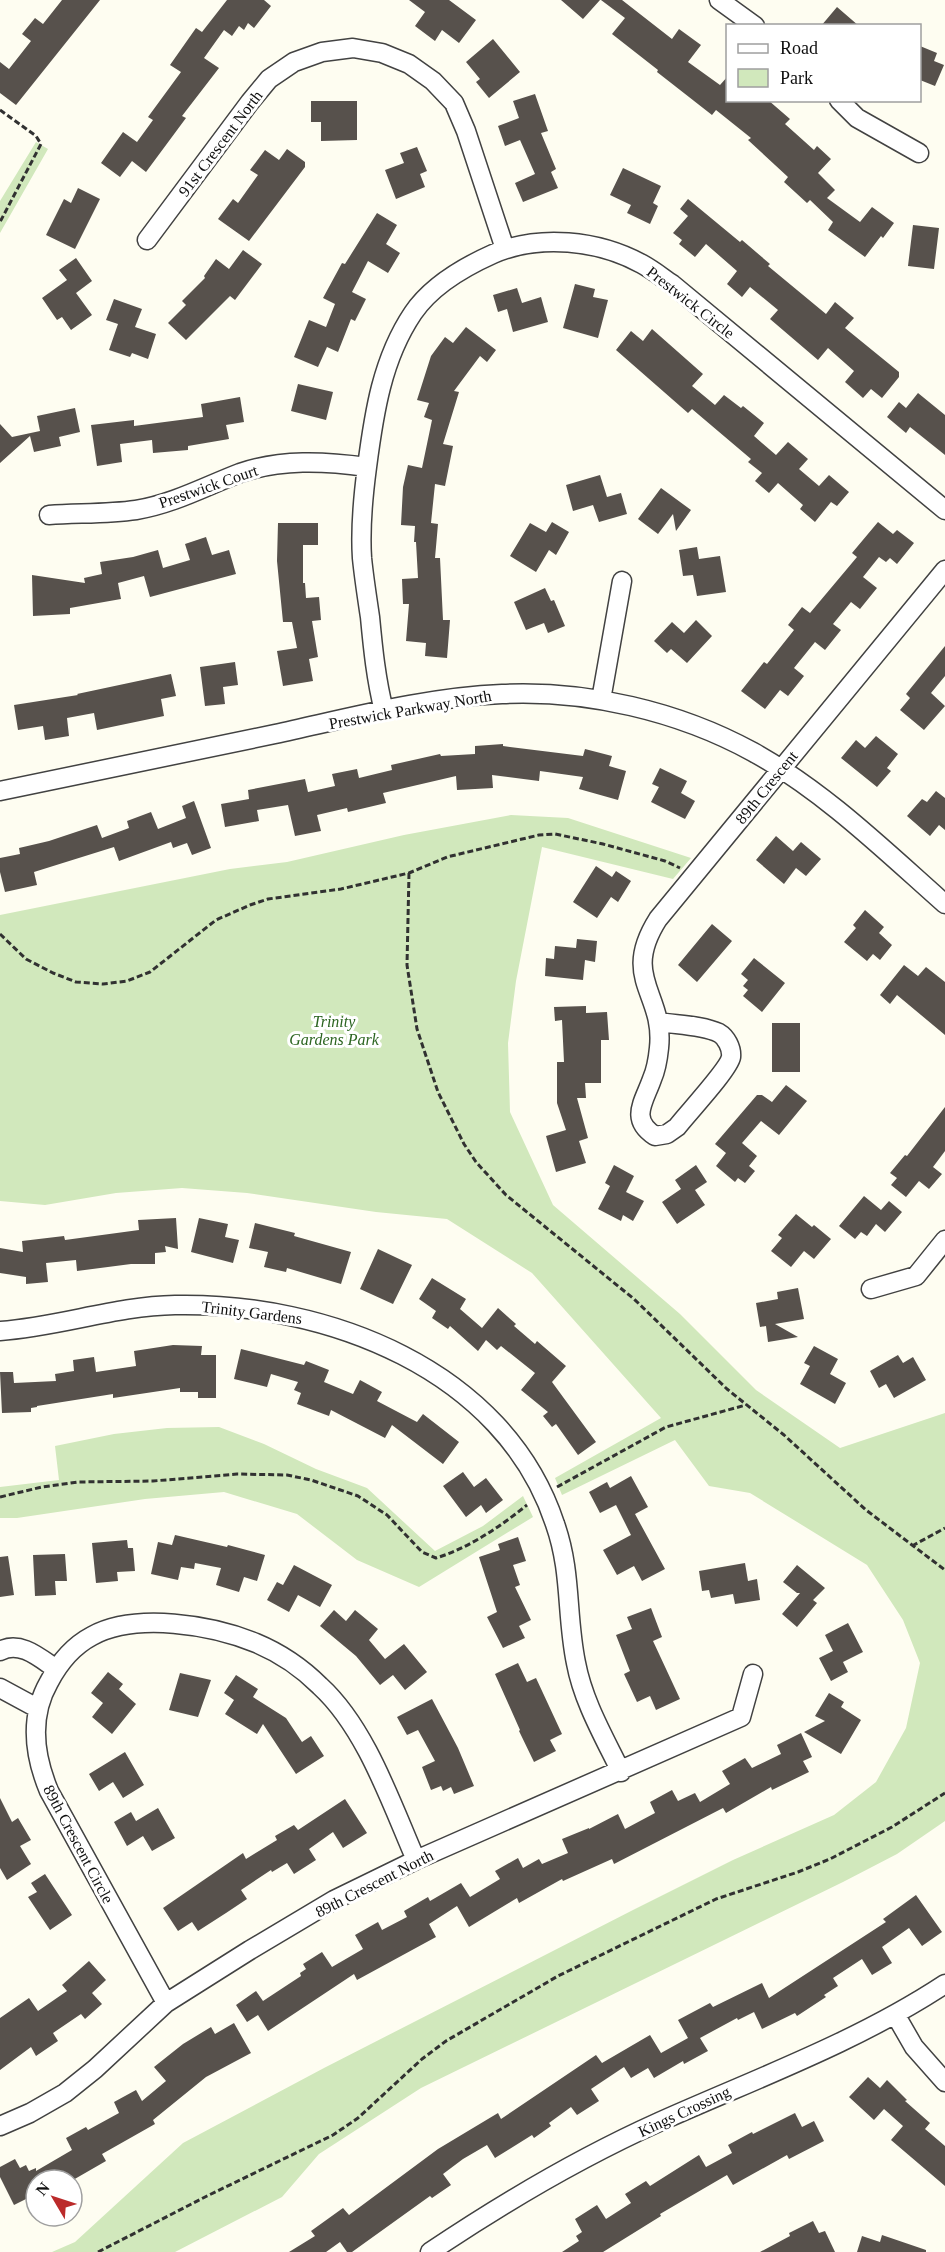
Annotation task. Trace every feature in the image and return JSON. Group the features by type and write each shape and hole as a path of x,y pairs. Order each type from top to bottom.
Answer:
{"street":[{"path":"718,0 752,24"},
{"name":"91st Crescent North","path":"147,240 269,79 294,62 322,52 353,48 382,53 409,64 433,81 454,103 466,131 506,249"},
{"path":"841,102 857,118 919,153"},
{"name":"Prestwick Circle","path":"384,711 376,678 362,557 363,496 370,434 383,375 396,342 415,310 440,285 470,265 506,249 538,243 574,243 609,250 643,264 672,284 945,510"},
{"name":"Prestwick Court","path":"50,515 136,510 174,500 241,473 273,465 306,462 367,467"},
{"name":"89th Crescent","path":"659,1022 722,1034 729,1044 731,1057 677,1127 667,1134 655,1136 644,1129 639,1118 641,1105 653,1077 659,1047 659,1022 642,970 642,951 648,934 657,919 945,570"},
{"path":"600,700 622,580"},
{"name":"Prestwick Parkway North","path":"0,791 384,711 464,697 541,693 600,700 651,712 700,728 752,752 781,769 813,790 945,904"},
{"path":"871,1289 916,1276 945,1240"},
{"name":"Trinity Gardens","path":"0,1331 125,1310 174,1305 222,1306 269,1311 317,1321 364,1338 407,1358 447,1382 498,1426 518,1451 543,1495 558,1533 568,1573 572,1640 576,1665 585,1695 621,1772"},
{"name":"89th Crescent Circle","path":"166,2003 49,1791 38,1761 35,1745 37,1708 56,1670 78,1645 91,1636 106,1629 142,1623 173,1624 218,1631 256,1643 290,1661 321,1686 347,1715 366,1749 416,1860"},
{"path":"0,1652 7,1647 21,1648 56,1670"},
{"name":"89th Crescent North","path":"0,2126 30,2113 65,2093 95,2069 166,2003 334,1900 416,1860 741,1718 753,1674"},
{"path":"0,1688 37,1708"},
{"name":"Kings Crossing","path":"430,2252 462,2230 571,2165 656,2123 837,2043 895,2014 945,1984"},
{"path":"895,2014 914,2047 945,2082"}],"path":[{"path":"0,110 36,136 41,144 0,222"},
{"path":"0,934 26,959 76,982 90,984 127,981 150,972 216,920 250,905 279,897 341,889 409,873 447,857 539,835 555,834 665,861 681,868 692,877"},
{"path":"409,873 407,964 417,1029 438,1092 464,1144 490,1179 506,1195 634,1299 727,1389 784,1435 866,1510 945,1570"},
{"path":"552,1490 666,1427 746,1405"},
{"path":"0,1497 42,1487 78,1482 237,1474 287,1475 358,1496 387,1515 422,1552 436,1558 447,1555 501,1525 534,1500"},
{"path":"912,1546 945,1528"},
{"path":"98,2252 333,2135 358,2118 422,2059 446,2041 558,1976 706,1904 830,1859 892,1827 945,1793"}],"green space":[{"path":"36,142 48,149 0,233 0,201"},
{"name":"Trinity Gardens Park","path":"511,815 568,818 691,858 673,879 542,847 516,981 508,1043 510,1112 553,1205 680,1314 756,1390 840,1448 945,1413 945,1821 897,1854 843,1882 421,2088 319,2154 282,2197 175,2252 52,2252 75,2242 183,2143 633,1910 733,1860 834,1815 876,1782 906,1728 920,1663 903,1620 867,1565 750,1493 709,1486 675,1440 562,1495 555,1478 661,1418 532,1273 447,1219 376,1212 247,1193 182,1188 116,1193 45,1205 0,1201 0,915 230,869 287,862 404,835"},
{"path":"219,1427 264,1444 316,1469 367,1488 435,1551 483,1526 523,1496 533,1517 419,1587 357,1560 297,1514 224,1492 145,1499 17,1518 0,1518 0,1487 59,1480 55,1446 114,1434 167,1428"}],"building":[{"path":"62,0 100,0 16,105 0,93 0,62 9,69 31,41 22,34 35,18 43,24"},
{"path":"227,0 264,0 271,6 254,28 248,23 244,30 239,26 232,36 224,30 204,58 219,68 182,116 186,118 146,172 132,161 120,177 101,163 123,132 137,142 153,120 148,117 181,72 170,65 196,28 202,32"},
{"path":"409,0 449,0 476,20 459,43 442,30 435,41 415,26 425,12"},
{"path":"561,0 600,0 583,19"},
{"path":"601,0 622,0 672,39 679,29 701,45 688,62 720,85 726,78 726,102 770,102 790,119 785,124 814,150 817,146 831,159 818,173 835,190 827,198 860,222 872,207 894,223 883,238 881,236 865,257 828,230 833,222 810,200 807,203 784,182 788,177 748,140 751,138 716,110 712,115 612,34 625,18"},
{"path":"837,7 857,24 823,24"},
{"path":"493,39 520,72 489,98 476,82 480,79 466,62"},
{"path":"921,46 937,53 934,61 944,65 935,86 921,80"},
{"path":"535,94 548,131 541,133 556,169 551,172 558,188 523,202 515,183 535,174 520,140 505,146 498,126 519,118 513,101"},
{"path":"311,101 357,101 357,140 321,141 321,122 311,122"},
{"path":"417,147 427,171 420,174 425,187 396,199 385,170 404,163 400,153"},
{"path":"287,149 305,162 305,167 249,241 218,219 233,199 238,203 258,175 250,170 265,150 279,160"},
{"path":"623,168 661,186 653,203 658,206 650,224 627,213 631,205 610,195"},
{"path":"78,188 100,199 75,249 46,235 64,199 71,203"},
{"path":"688,199 740,242 742,240 770,264 768,266 826,314 835,302 854,318 845,328 899,372 899,377 882,398 871,389 863,398 845,382 854,371 828,348 818,360 770,319 778,310 750,287 742,297 727,284 737,271 706,244 695,257 679,244 682,240 673,233 688,216 680,209"},
{"path":"377,213 397,225 386,244 400,253 388,273 368,261 352,292 366,299 355,321 351,319 338,352 327,347 318,367 294,357 309,320 326,327 335,304 323,298 342,263 345,264"},
{"path":"913,225 939,228 934,269 908,266"},
{"path":"243,250 262,264 235,300 230,296 186,340 168,323 186,305 182,301 205,278 204,276 216,259 229,269"},
{"path":"76,258 92,281 76,293 92,315 71,330 62,317 57,320 42,298 67,280 59,270"},
{"path":"575,284 595,289 593,297 608,300 598,338 563,328"},
{"path":"517,288 522,303 541,297 548,322 513,332 507,309 498,312 493,295"},
{"path":"114,299 142,309 135,327 156,334 148,359 132,353 130,357 109,350 118,324 106,320"},
{"path":"466,327 496,350 487,362 480,356 454,391 459,392 443,444 453,446 445,486 435,484 431,523 438,524 435,558 440,558 443,620 450,620 447,658 425,656 426,643 406,641 409,604 403,604 402,579 418,578 416,542 414,542 415,526 401,525 403,487 408,465 422,468 432,420 424,417 429,403 417,400 431,356 445,337 453,343"},
{"path":"652,329 703,374 692,386 715,405 724,395 741,408 743,406 764,423 754,436 776,455 788,442 808,459 799,469 819,486 829,475 849,492 837,506 831,502 815,522 800,509 803,505 778,483 769,493 755,481 762,473 748,462 751,459 692,409 688,413 616,350 631,331 643,341"},
{"path":"298,384 333,392 326,420 291,411"},
{"path":"918,393 945,415 945,455 910,427 906,433 887,417 899,402 906,408"},
{"path":"240,397 244,422 226,425 229,439 188,446 188,450 153,453 152,440 120,444 122,462 97,466 91,425 134,420 134,426 203,417 201,404"},
{"path":"75,408 80,432 59,437 61,446 34,452 30,436 0,463 0,424 12,437 40,431 37,416"},
{"path":"600,475 607,497 621,493 627,514 599,522 593,505 573,511 566,485"},
{"path":"661,488 691,510 676,531 673,514 658,534 638,519"},
{"path":"552,522 569,532 556,555 549,550 536,572 510,556 530,523 546,532"},
{"path":"878,522 893,534 897,530 914,543 897,564 890,558 886,562 879,557 863,577 877,588 860,609 851,602 833,624 841,630 825,650 815,642 794,668 804,676 788,696 780,690 765,709 741,691 764,662 767,664 794,630 788,625 802,607 810,613 857,557 852,553"},
{"path":"278,523 318,523 318,545 303,545 303,583 305,583 306,598 319,597 321,620 312,621 318,657 309,659 313,681 283,686 277,651 297,648 292,622 283,622 277,561"},
{"path":"206,537 212,555 229,550 236,574 150,597 144,576 118,583 121,599 70,608 70,614 33,616 32,575 85,583 84,578 102,574 100,562 158,550 163,568 190,560 185,544"},
{"path":"697,547 699,559 720,556 726,592 697,596 693,575 683,576 679,550"},
{"path":"545,588 551,601 554,600 565,626 548,633 544,623 526,630 514,602"},
{"path":"696,620 712,636 687,663 671,649 667,653 654,641 672,622 684,633"},
{"path":"945,646 945,676 931,693 945,706 924,730 900,710 910,698 906,694"},
{"path":"235,662 238,685 223,687 225,704 205,706 200,667"},
{"path":"171,674 176,696 161,699 164,716 97,730 94,713 67,718 69,736 45,740 43,726 18,730 14,705 78,695"},
{"path":"876,736 898,754 887,768 891,771 877,787 841,758 856,740 865,748"},
{"path":"503,744 503,746 583,756 585,749 612,756 609,766 626,771 618,800 579,789 583,777 540,771 539,781 492,775 493,788 457,790 456,776 383,793 386,803 348,812 347,808 317,815 321,831 295,836 288,805 257,810 259,821 225,827 221,804 249,799 248,790 305,779 308,792 335,786 332,774 357,769 359,778 392,770 391,765 440,754 441,756 475,754 475,746"},
{"path":"660,768 687,781 681,793 695,801 685,819 651,802 659,787 652,784"},
{"path":"936,791 945,798 945,830 939,825 930,836 907,816 922,799 927,802"},
{"path":"194,801 211,848 192,855 187,843 173,848 171,842 119,861 114,847 34,872 37,885 5,892 0,872 0,858 20,854 19,848 97,825 102,838 129,828 127,821 151,812 158,829 186,818 182,806"},
{"path":"776,836 793,851 801,842 821,859 806,876 796,868 784,884 756,860"},
{"path":"596,866 612,877 616,871 631,881 618,902 611,897 597,918 573,902"},
{"path":"865,910 884,927 879,933 892,945 880,960 873,954 867,961 844,942 856,928 853,925"},
{"path":"712,924 732,941 697,982 678,965"},
{"path":"577,939 597,941 595,962 585,960 583,980 545,976 546,958 554,959 555,946 576,948"},
{"path":"754,958 785,983 762,1012 743,996 748,990 743,986 748,980 741,974"},
{"path":"904,965 918,976 926,967 945,982 945,1035 897,995 890,1004 880,995"},
{"path":"586,1006 586,1013 607,1012 609,1040 601,1040 601,1083 585,1083 586,1098 577,1098 588,1138 579,1141 586,1163 556,1172 546,1136 566,1130 557,1103 557,1062 564,1062 562,1020 555,1021 554,1007"},
{"path":"772,1023 800,1023 800,1072 772,1072"},
{"path":"786,1085 807,1101 779,1135 761,1121 742,1143 757,1156 749,1166 755,1171 745,1183 738,1178 735,1182 716,1166 726,1153 715,1144 757,1095 762,1095 772,1102"},
{"path":"945,1107 945,1151 933,1167 942,1174 929,1189 919,1181 906,1197 891,1185 897,1178 890,1173 905,1155 907,1156"},
{"path":"614,1165 634,1176 626,1192 644,1201 633,1221 623,1215 621,1221 598,1209 610,1186 605,1183"},
{"path":"696,1165 707,1182 695,1190 705,1205 677,1224 662,1202 681,1189 675,1180"},
{"path":"864,1196 881,1210 889,1201 902,1212 885,1232 876,1224 867,1236 861,1232 855,1239 839,1226"},
{"path":"796,1214 831,1239 814,1259 804,1251 791,1267 771,1251 782,1238 778,1235"},
{"path":"176,1218 178,1249 165,1246 166,1252 155,1253 155,1264 131,1264 77,1271 76,1260 46,1263 48,1282 26,1284 26,1277 0,1273 0,1248 23,1252 22,1241 64,1236 65,1240 139,1230 138,1220"},
{"path":"199,1218 228,1224 225,1237 239,1240 233,1263 191,1252"},
{"path":"255,1223 295,1233 294,1236 351,1252 341,1284 287,1268 286,1272 264,1267 268,1252 249,1248"},
{"path":"378,1249 412,1265 393,1304 360,1289"},
{"path":"432,1278 466,1299 460,1309 482,1328 498,1308 535,1344 537,1341 566,1366 552,1382 596,1442 578,1455 556,1424 552,1427 543,1416 548,1412 521,1390 535,1373 501,1346 497,1350 486,1340 478,1351 450,1326 448,1329 432,1318 436,1311 419,1299"},
{"path":"798,1288 804,1319 775,1324 798,1337 768,1342 766,1326 760,1327 756,1303 778,1299 777,1292"},
{"path":"173,1345 202,1346 201,1355 216,1355 216,1398 198,1398 198,1392 180,1392 180,1388 113,1398 113,1394 37,1406 31,1408 31,1412 2,1413 0,1372 13,1372 14,1383 56,1381 55,1374 74,1371 73,1360 94,1357 96,1372 136,1366 134,1351"},
{"path":"814,1346 838,1359 830,1374 846,1383 835,1404 800,1384 810,1366 804,1363"},
{"path":"241,1349 304,1365 306,1361 329,1370 324,1382 353,1394 360,1380 382,1392 377,1401 417,1422 423,1414 459,1442 443,1464 392,1425 385,1438 331,1410 329,1416 297,1404 301,1393 294,1390 298,1382 271,1374 267,1387 234,1379"},
{"path":"898,1355 903,1363 913,1357 926,1380 894,1398 886,1384 879,1388 870,1371"},
{"path":"463,1472 474,1487 486,1478 503,1500 486,1513 481,1505 466,1517 443,1486"},
{"path":"631,1476 648,1507 635,1514 665,1569 642,1581 634,1566 617,1575 603,1550 631,1535 616,1505 600,1513 589,1492 607,1482 610,1488"},
{"path":"175,1535 265,1555 257,1581 244,1577 239,1592 216,1585 221,1568 195,1563 194,1569 181,1567 178,1580 151,1574 158,1542 172,1545"},
{"path":"518,1537 526,1561 513,1565 520,1585 515,1587 531,1620 519,1626 525,1638 503,1648 487,1617 497,1612 479,1557 500,1550 498,1544"},
{"path":"127,1540 128,1548 133,1548 135,1571 117,1572 118,1581 96,1583 92,1543"},
{"path":"65,1554 67,1581 55,1581 56,1595 35,1596 33,1555"},
{"path":"8,1556 14,1595 0,1597 0,1557"},
{"path":"745,1563 748,1581 757,1579 760,1600 735,1604 733,1594 711,1598 709,1590 702,1591 699,1571"},
{"path":"294,1565 332,1585 320,1607 298,1595 289,1612 267,1600 277,1582 283,1585"},
{"path":"797,1565 825,1588 813,1600 817,1603 797,1627 782,1614 800,1593 783,1582"},
{"path":"651,1608 662,1637 653,1641 680,1699 656,1710 650,1696 637,1702 624,1674 630,1671 616,1635 632,1629 627,1617"},
{"path":"334,1610 346,1621 355,1610 378,1629 369,1640 385,1659 404,1644 427,1672 405,1690 393,1675 380,1685 356,1656 320,1626"},
{"path":"848,1623 863,1652 843,1662 848,1672 831,1681 819,1658 833,1651 825,1635"},
{"path":"518,1663 527,1682 536,1678 562,1734 550,1740 556,1751 534,1762 495,1674"},
{"path":"108,1672 123,1684 119,1689 136,1704 112,1734 92,1717 103,1703 91,1693"},
{"path":"180,1673 211,1680 198,1717 169,1710"},
{"path":"236,1675 258,1689 253,1697 286,1718 302,1742 311,1736 324,1756 296,1774 263,1724 257,1734 225,1714 234,1700 224,1693"},
{"path":"829,1693 844,1702 841,1707 861,1720 841,1754 804,1732 825,1721 815,1716"},
{"path":"432,1699 458,1748 474,1786 454,1794 451,1787 443,1791 441,1786 431,1790 422,1767 435,1761 418,1730 407,1735 397,1717"},
{"path":"801,1733 812,1757 803,1761 809,1772 772,1790 771,1787 726,1813 723,1808 614,1864 612,1859 563,1881 562,1879 519,1903 517,1898 469,1927 457,1906 429,1924 436,1937 357,1980 354,1974 268,2031 258,2015 247,2022 236,2005 256,1991 263,2001 301,1976 300,1973 306,1969 303,1964 322,1952 332,1967 363,1949 355,1935 378,1922 382,1930 407,1917 404,1911 428,1897 430,1901 461,1883 470,1897 500,1879 495,1871 518,1858 523,1868 539,1859 542,1864 568,1853 562,1839 589,1829 618,1814 625,1829 655,1813 650,1802 672,1790 678,1801 695,1793 700,1802 730,1784 722,1771 745,1758 752,1768 781,1754 777,1745"},
{"path":"125,1752 144,1785 123,1798 113,1782 99,1791 89,1774"},
{"path":"0,1798 12,1822 18,1818 31,1840 20,1846 31,1864 7,1880 0,1868"},
{"path":"345,1799 367,1833 343,1848 333,1832 309,1849 316,1860 294,1874 287,1863 272,1872 271,1870 241,1890 247,1899 226,1913 198,1931 192,1922 178,1931 163,1908 243,1853 246,1859 277,1840 275,1836 294,1825 298,1830"},
{"path":"158,1808 175,1838 152,1851 143,1836 127,1846 114,1822 131,1812 136,1821"},
{"path":"45,1874 72,1915 50,1930 28,1897 37,1892 31,1883"},
{"path":"916,1895 942,1932 922,1946 909,1928 882,1947 892,1963 872,1975 862,1959 833,1978 838,1986 824,1995 826,1997 797,2016 795,2013 762,2029 754,2012 738,2020 737,2018 700,2038 708,2051 684,2064 683,2061 654,2078 648,2068 631,2078 624,2067 591,2089 599,2101 577,2115 571,2107 549,2123 551,2126 534,2138 532,2135 495,2158 487,2145 463,2159 443,2174 451,2185 432,2198 430,2196 352,2252 347,2252 340,2242 326,2252 289,2252 315,2236 311,2231 343,2208 349,2215 438,2149 498,2113 501,2119 596,2055 602,2063 650,2035 661,2053 688,2038 678,2020 710,2003 713,2007 762,1983 769,1998 886,1922 883,1919"},
{"path":"89,1961 106,1980 92,1993 102,2004 85,2019 81,2014 53,2033 58,2041 36,2056 31,2047 0,2070 0,2018 29,1998 38,2011 67,1991 62,1985"},
{"path":"234,2023 251,2053 206,2077 153,2120 155,2124 102,2154 106,2161 84,2174 84,2168 41,2168 72,2150 66,2138 86,2127 88,2130 119,2113 114,2102 136,2090 142,2101 166,2081 154,2067 183,2044 211,2027 215,2034"},
{"path":"868,2077 880,2088 887,2080 907,2100 905,2101 930,2123 925,2129 945,2146 945,2186 891,2140 903,2126 884,2109 874,2120 849,2097"},
{"path":"795,2113 802,2127 814,2121 824,2141 789,2159 787,2155 733,2185 727,2175 660,2214 661,2216 603,2252 562,2252 579,2241 576,2236 582,2232 575,2219 597,2205 606,2219 631,2203 625,2194 646,2181 650,2186 699,2155 706,2167 732,2153 728,2145"},
{"path":"15,2159 20,2168 26,2165 28,2168 24,2168 24,2200 14,2205 0,2177 0,2167"},
{"path":"813,2221 819,2233 825,2231 835,2252 760,2252 790,2236 789,2233"},
{"path":"882,2235 926,2250 926,2252 857,2252 862,2236 880,2242"}]}
